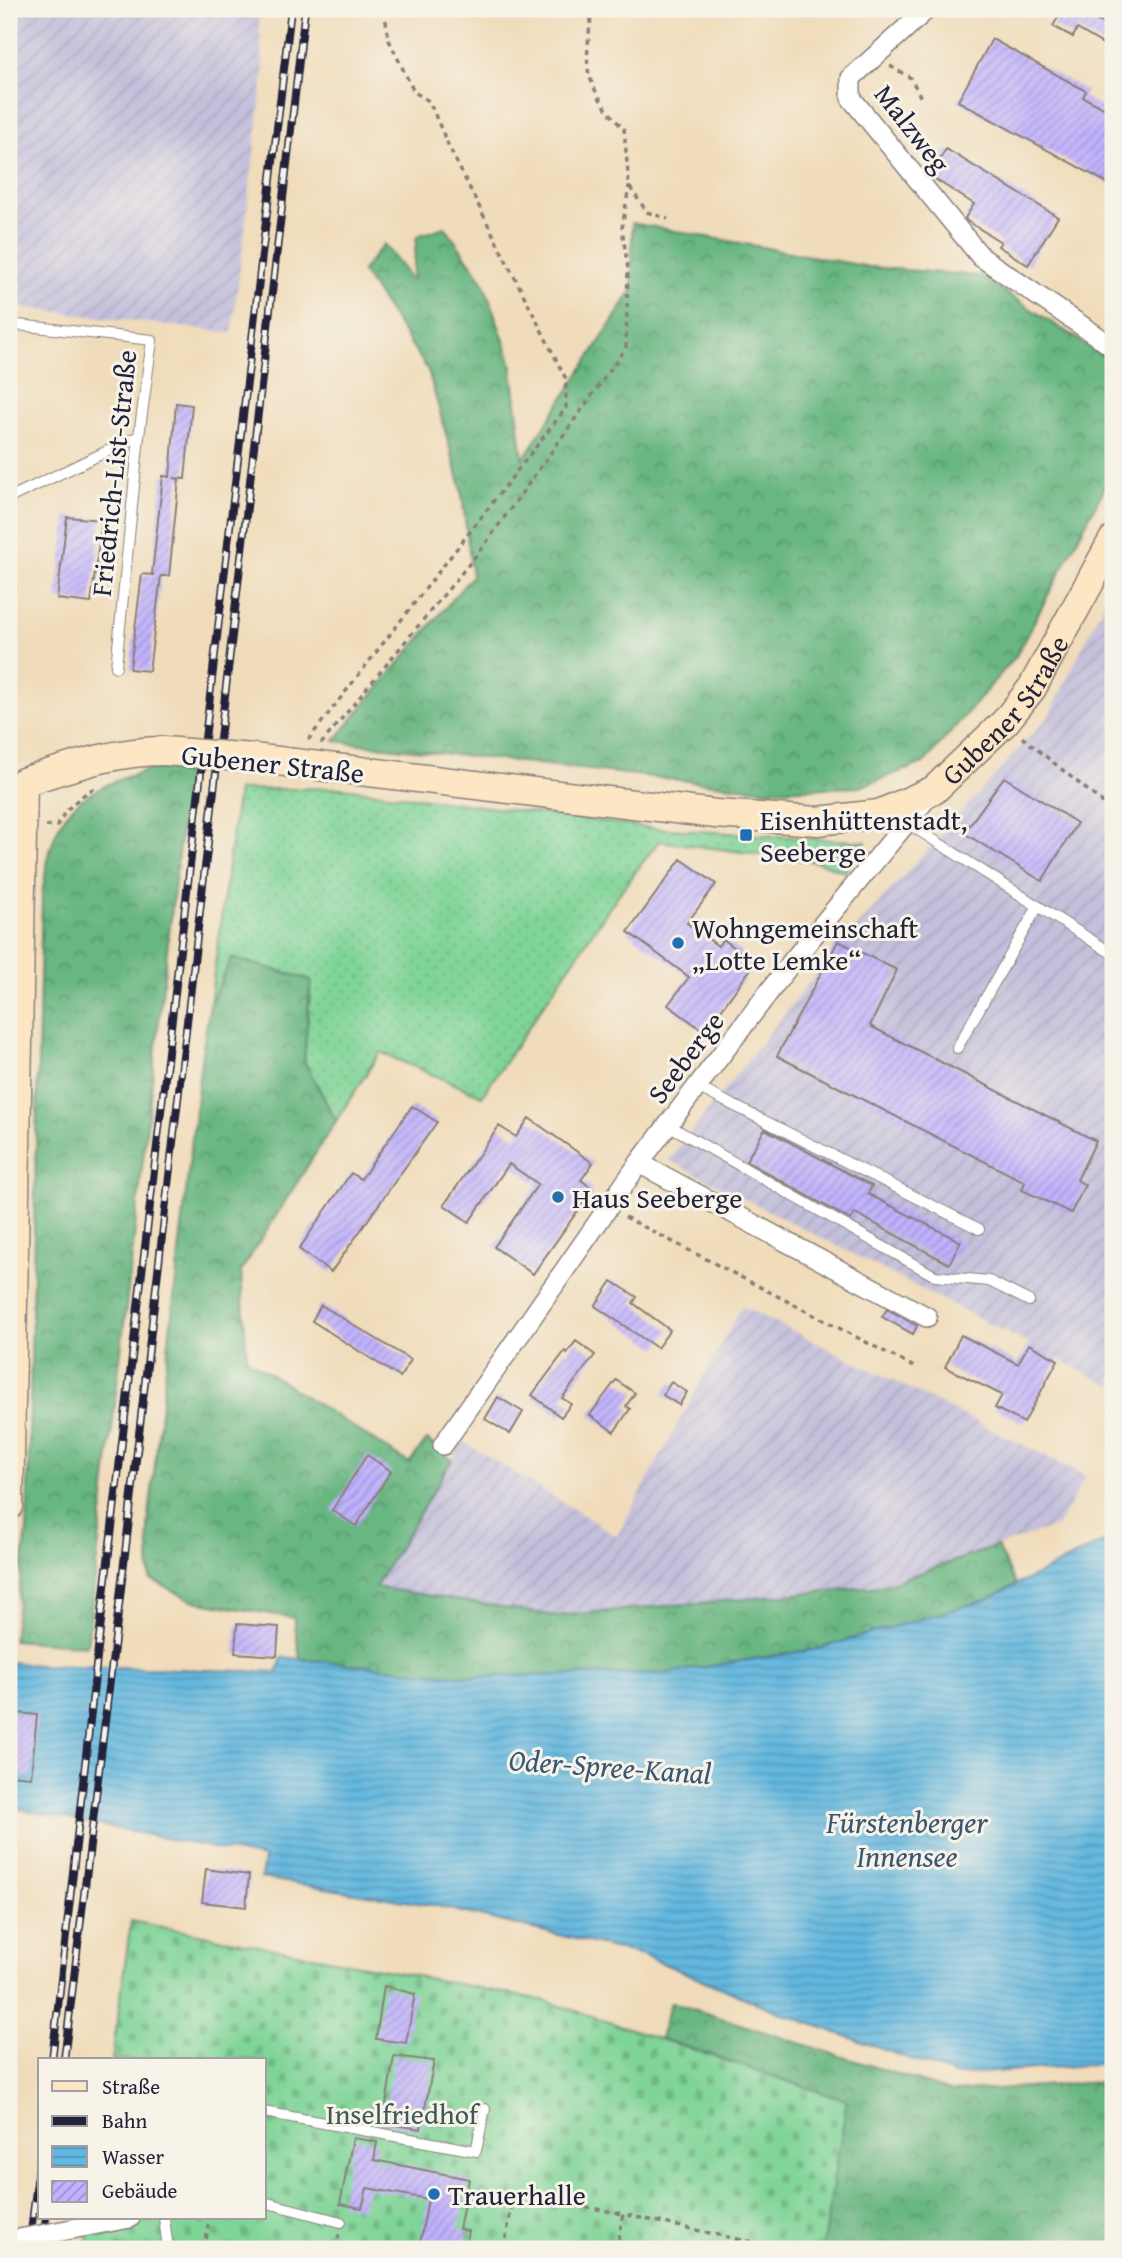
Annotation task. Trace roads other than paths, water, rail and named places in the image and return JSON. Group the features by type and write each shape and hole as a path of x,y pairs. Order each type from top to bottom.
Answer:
{"main road":[{"name":"Gubener Straße","path":"9,1504 23,782 88,761 141,751 164,751 253,758 716,814 818,821 878,814 934,789 1005,722 1032,688 1113,540"}],"street":[{"name":"Malzweg","path":"927,9 851,78 851,97 981,257 1113,347"},
{"name":"Seeberge","path":"443,1445 639,1163 794,960 934,789"},
{"path":"639,1163 928,1317"},
{"path":"9,2241 119,2220"}],"lane":[{"name":"Friedrich-List-Straße","path":"9,324 152,340 139,436 116,667"},
{"path":"9,498 139,436"},
{"path":"907,823 1113,954"},
{"path":"957,1048 1038,906"},
{"path":"697,1087 979,1229"},
{"path":"668,1125 935,1276 989,1281 1029,1301"},
{"path":"266,2112 475,2151 485,2109"},
{"path":"266,2203 341,2222"},
{"path":"164,2220 168,2249"}],"water":[{"name":"Fürstenberger Innensee","path":"1113,1537 1113,2063 955,2075 781,2013 643,1955 437,1906 261,1878 264,1858 9,1807 9,1662 278,1672 282,1657 470,1677 667,1673 817,1649 986,1600"}],"railway":[{"path":"52,2058 104,1595 291,9"},
{"path":"64,2058 305,9"},
{"path":"29,2249 38,2173"},
{"path":"42,2249 46,2220"}],"place":[{"name":"Eisenhüttenstadt, Seeberge","path":"746,835"},
{"name":"Wohngemeinschaft „Lotte Lemke“","path":"678,943"},
{"name":"Haus Seeberge","path":"558,1197"},
{"name":"Trauerhalle","path":"434,2194"}],"water label":[{"name":"Oder-Spree-Kanal","path":"610,1766"}],"park label":[{"name":"Inselfriedhof","path":"402,2113"}]}
